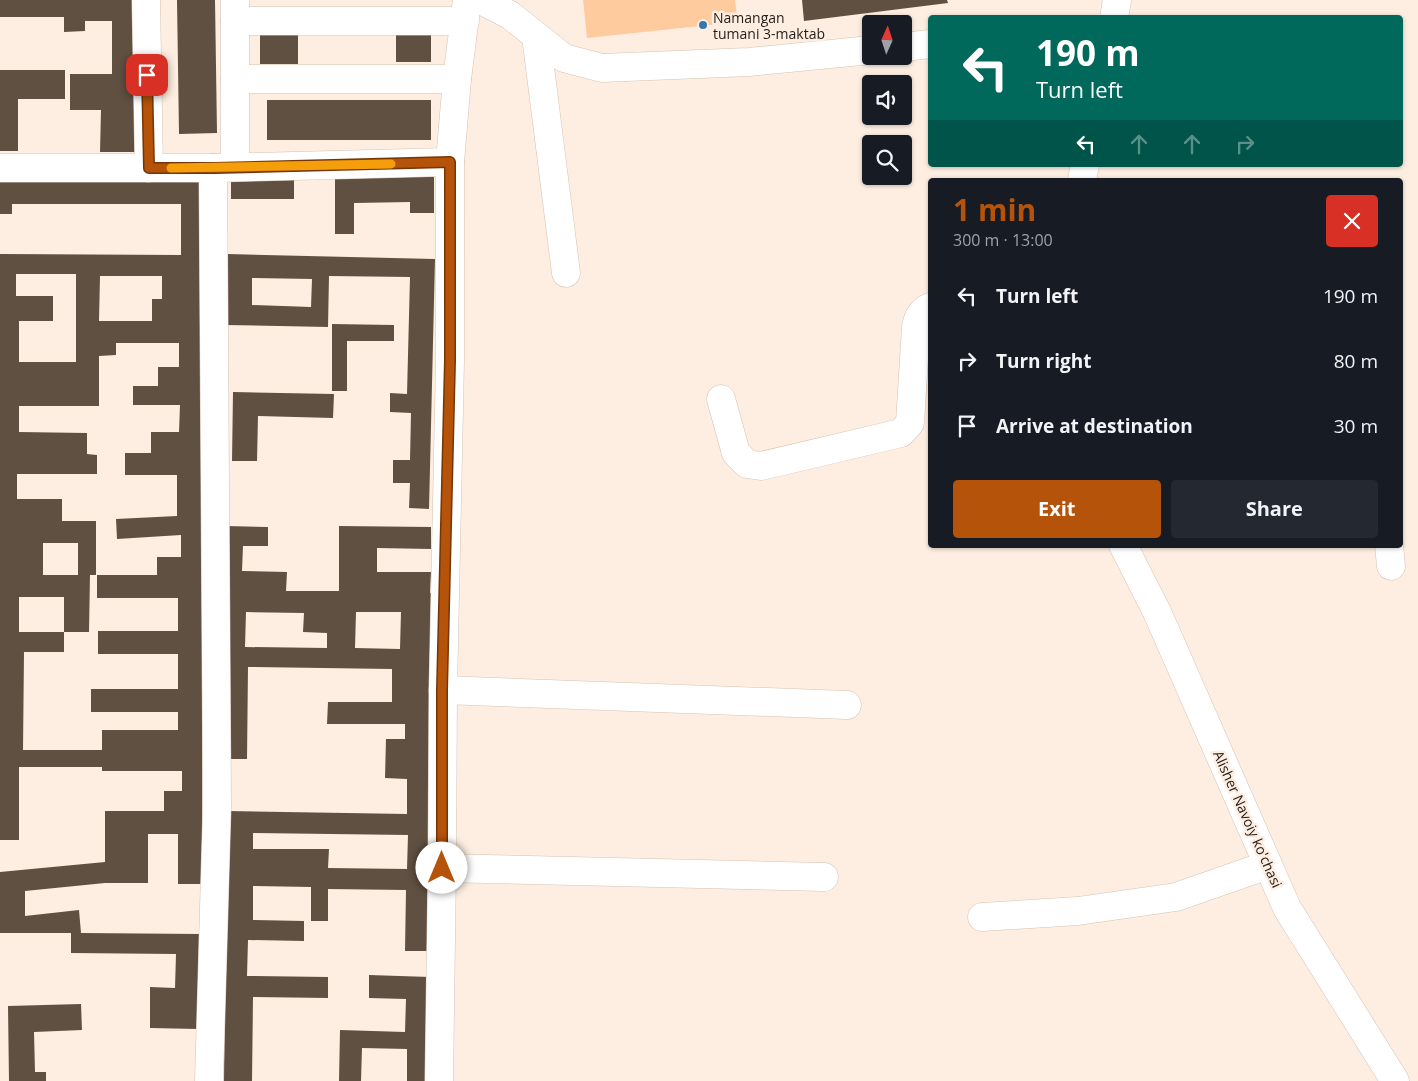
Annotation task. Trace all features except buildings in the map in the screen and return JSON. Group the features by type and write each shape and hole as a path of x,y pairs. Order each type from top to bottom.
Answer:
{"street":[{"path":"146,0 149,168"},
{"path":"1114,15 1117,0"},
{"path":"439,1081 442,690 450,360 450,162 457,79 471,7"},
{"path":"209,1081 217,806 224,167 235,78 235,10 471,7 510,15 564,58 602,68 749,62 862,51"},
{"path":"536,36 566,273"},
{"path":"912,46 928,44"},
{"path":"235,78 457,79"},
{"path":"0,168 149,168 450,162"},
{"path":"721,399 736,453 747,464 761,466 902,433 910,423 918,317 928,308"},
{"name":"Alisher Navoiy ko'chasi","path":"1125,548 1157,612 1287,908 1395,1081"},
{"path":"442,690 847,705"},
{"path":"982,916 1078,911 1176,897 1268,865"},
{"path":"442,868 824,877"}],"shaded area":[{"path":"583,0 735,0 738,22 587,38"}],"slow traffic":[{"path":"171,168 391,164"}],"place":[{"name":"Namangan tumani 3-maktab","path":"703,25"}],"route":[{"path":"147,75 149,168 450,162 450,360 442,690 442,868"}]}
